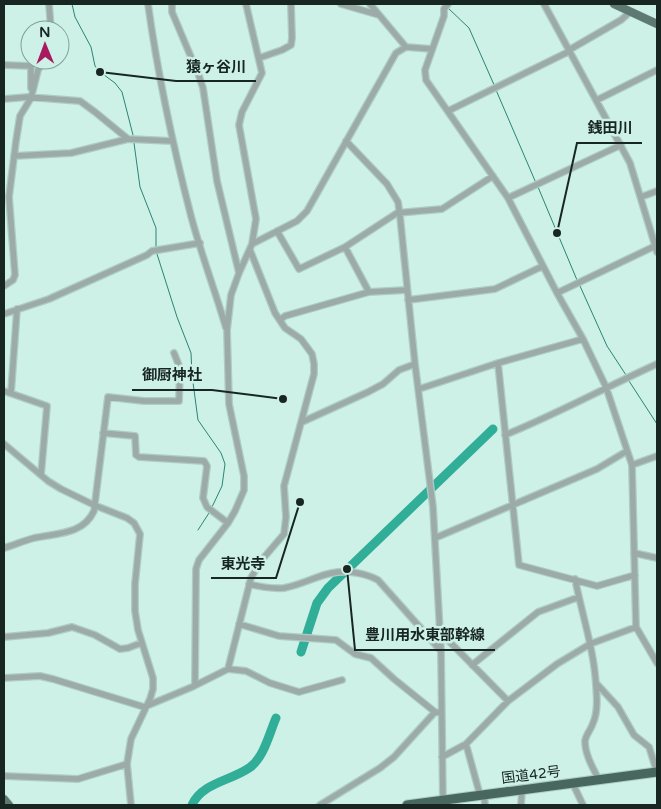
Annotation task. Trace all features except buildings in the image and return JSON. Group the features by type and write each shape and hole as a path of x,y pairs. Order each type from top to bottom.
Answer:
{"highway":[{"name":"国道42号","path":"407,805 443,803 482,795 657,773"}],"main road":[{"path":"614,4 629,8 657,24"},
{"path":"4,799 9,805"}],"street":[{"path":"46,4 50,12"},
{"path":"50,4 50,20"},
{"path":"148,4 155,53 172,141 200,243 227,330"},
{"path":"172,4 174,16 203,88 217,181 239,273"},
{"path":"194,686 196,569 199,560 228,523 244,490 244,476 229,404 227,330 231,295 251,247 256,219 239,125 242,112 261,76 261,67 246,4"},
{"path":"259,58 291,45 291,4"},
{"path":"341,4 379,15"},
{"path":"370,4 406,47"},
{"path":"544,4 622,144 630,163 656,249 557,293"},
{"path":"446,6 425,74 426,80 508,198 583,339 606,387 632,465 636,628 657,662"},
{"path":"448,111 569,51 621,20 629,8"},
{"path":"251,247 297,220 307,211 396,53 406,47 432,49"},
{"path":"4,65 32,67 31,98"},
{"path":"4,286 13,280 15,276 10,197 20,116 31,98 38,70"},
{"path":"597,100 657,70"},
{"path":"4,99 31,98 83,103 128,139"},
{"path":"14,156 71,153 128,139 172,141"},
{"path":"346,141 387,184 398,202 415,364 433,507 441,651 438,713 442,757 443,803"},
{"path":"508,198 622,144"},
{"path":"277,231 299,269 345,247 399,212 442,209 493,176"},
{"path":"641,197 657,191"},
{"path":"4,314 49,299 147,256 152,251 200,243"},
{"path":"228,669 253,572 284,534 286,517 284,486 313,380 314,364 312,354 305,343 285,328 270,305 251,247"},
{"path":"345,247 368,292"},
{"path":"408,300 495,289 543,266"},
{"path":"280,320 289,315 368,292 407,290"},
{"path":"12,393 17,309"},
{"path":"418,389 498,363 583,339"},
{"path":"4,548 22,541 56,535 87,523 91,518 94,505 108,397 144,401 179,401 180,368 174,353"},
{"path":"498,363 519,565 597,586 635,575"},
{"path":"302,422 368,392 383,384 399,370 415,364"},
{"path":"505,435 559,412 606,387 657,364"},
{"path":"4,391 48,406 41,475"},
{"path":"103,433 135,436 136,455 139,457 204,461 207,466 204,504 228,523"},
{"path":"4,444 61,489 127,518 134,523 140,534 135,584 135,610 141,643 153,678 153,689 147,707 131,739 126,764 131,805"},
{"path":"435,538 597,468 627,451"},
{"path":"632,465 657,456"},
{"path":"634,553 657,558"},
{"path":"249,584 283,588 305,583 333,572 365,573 378,580 441,651"},
{"path":"575,580 590,644 596,683 596,714 585,740 590,761 599,780"},
{"path":"472,665 538,612 579,596"},
{"path":"240,624 279,636 336,640 356,654 371,658 394,679 438,713"},
{"path":"4,637 48,633 72,627 95,635 120,649 141,643"},
{"path":"442,757 466,744 508,701 556,664 590,644 636,628"},
{"path":"440,632 508,701"},
{"path":"4,678 40,676 147,707 228,669 246,670 270,683 299,692 342,680"},
{"path":"596,683 614,703 634,735 648,747 657,773"},
{"path":"320,805 380,768 394,757 438,713"},
{"path":"466,744 485,805"},
{"path":"4,776 78,779 94,776 126,764"},
{"path":"573,784 583,805"},
{"path":"521,805 522,790"}],"waterway":[{"path":"72,4 75,17 91,47 95,66 115,83 122,92 133,135"},
{"path":"448,8 469,28 495,87"},
{"path":"496,90 536,183"},
{"path":"134,143 140,187 156,228 156,248"},
{"path":"538,187 577,280"},
{"path":"157,254 177,317 191,353 198,420 221,453 225,464 222,486 212,507"},
{"path":"580,286 607,346 626,375"},
{"path":"629,381 657,424"},
{"path":"301,652 317,603 328,588 493,429"},
{"path":"198,530 209,513"},
{"path":"192,805 202,792 209,787 242,772 254,764 266,745 276,718"}],"place":[{"name":"猿ヶ谷川","path":"100,72"},
{"name":"銭田川","path":"557,233"},
{"name":"御厨神社","path":"283,399"},
{"name":"東光寺","path":"300,502"},
{"name":"豊川用水東部幹線","path":"347,569"}]}
